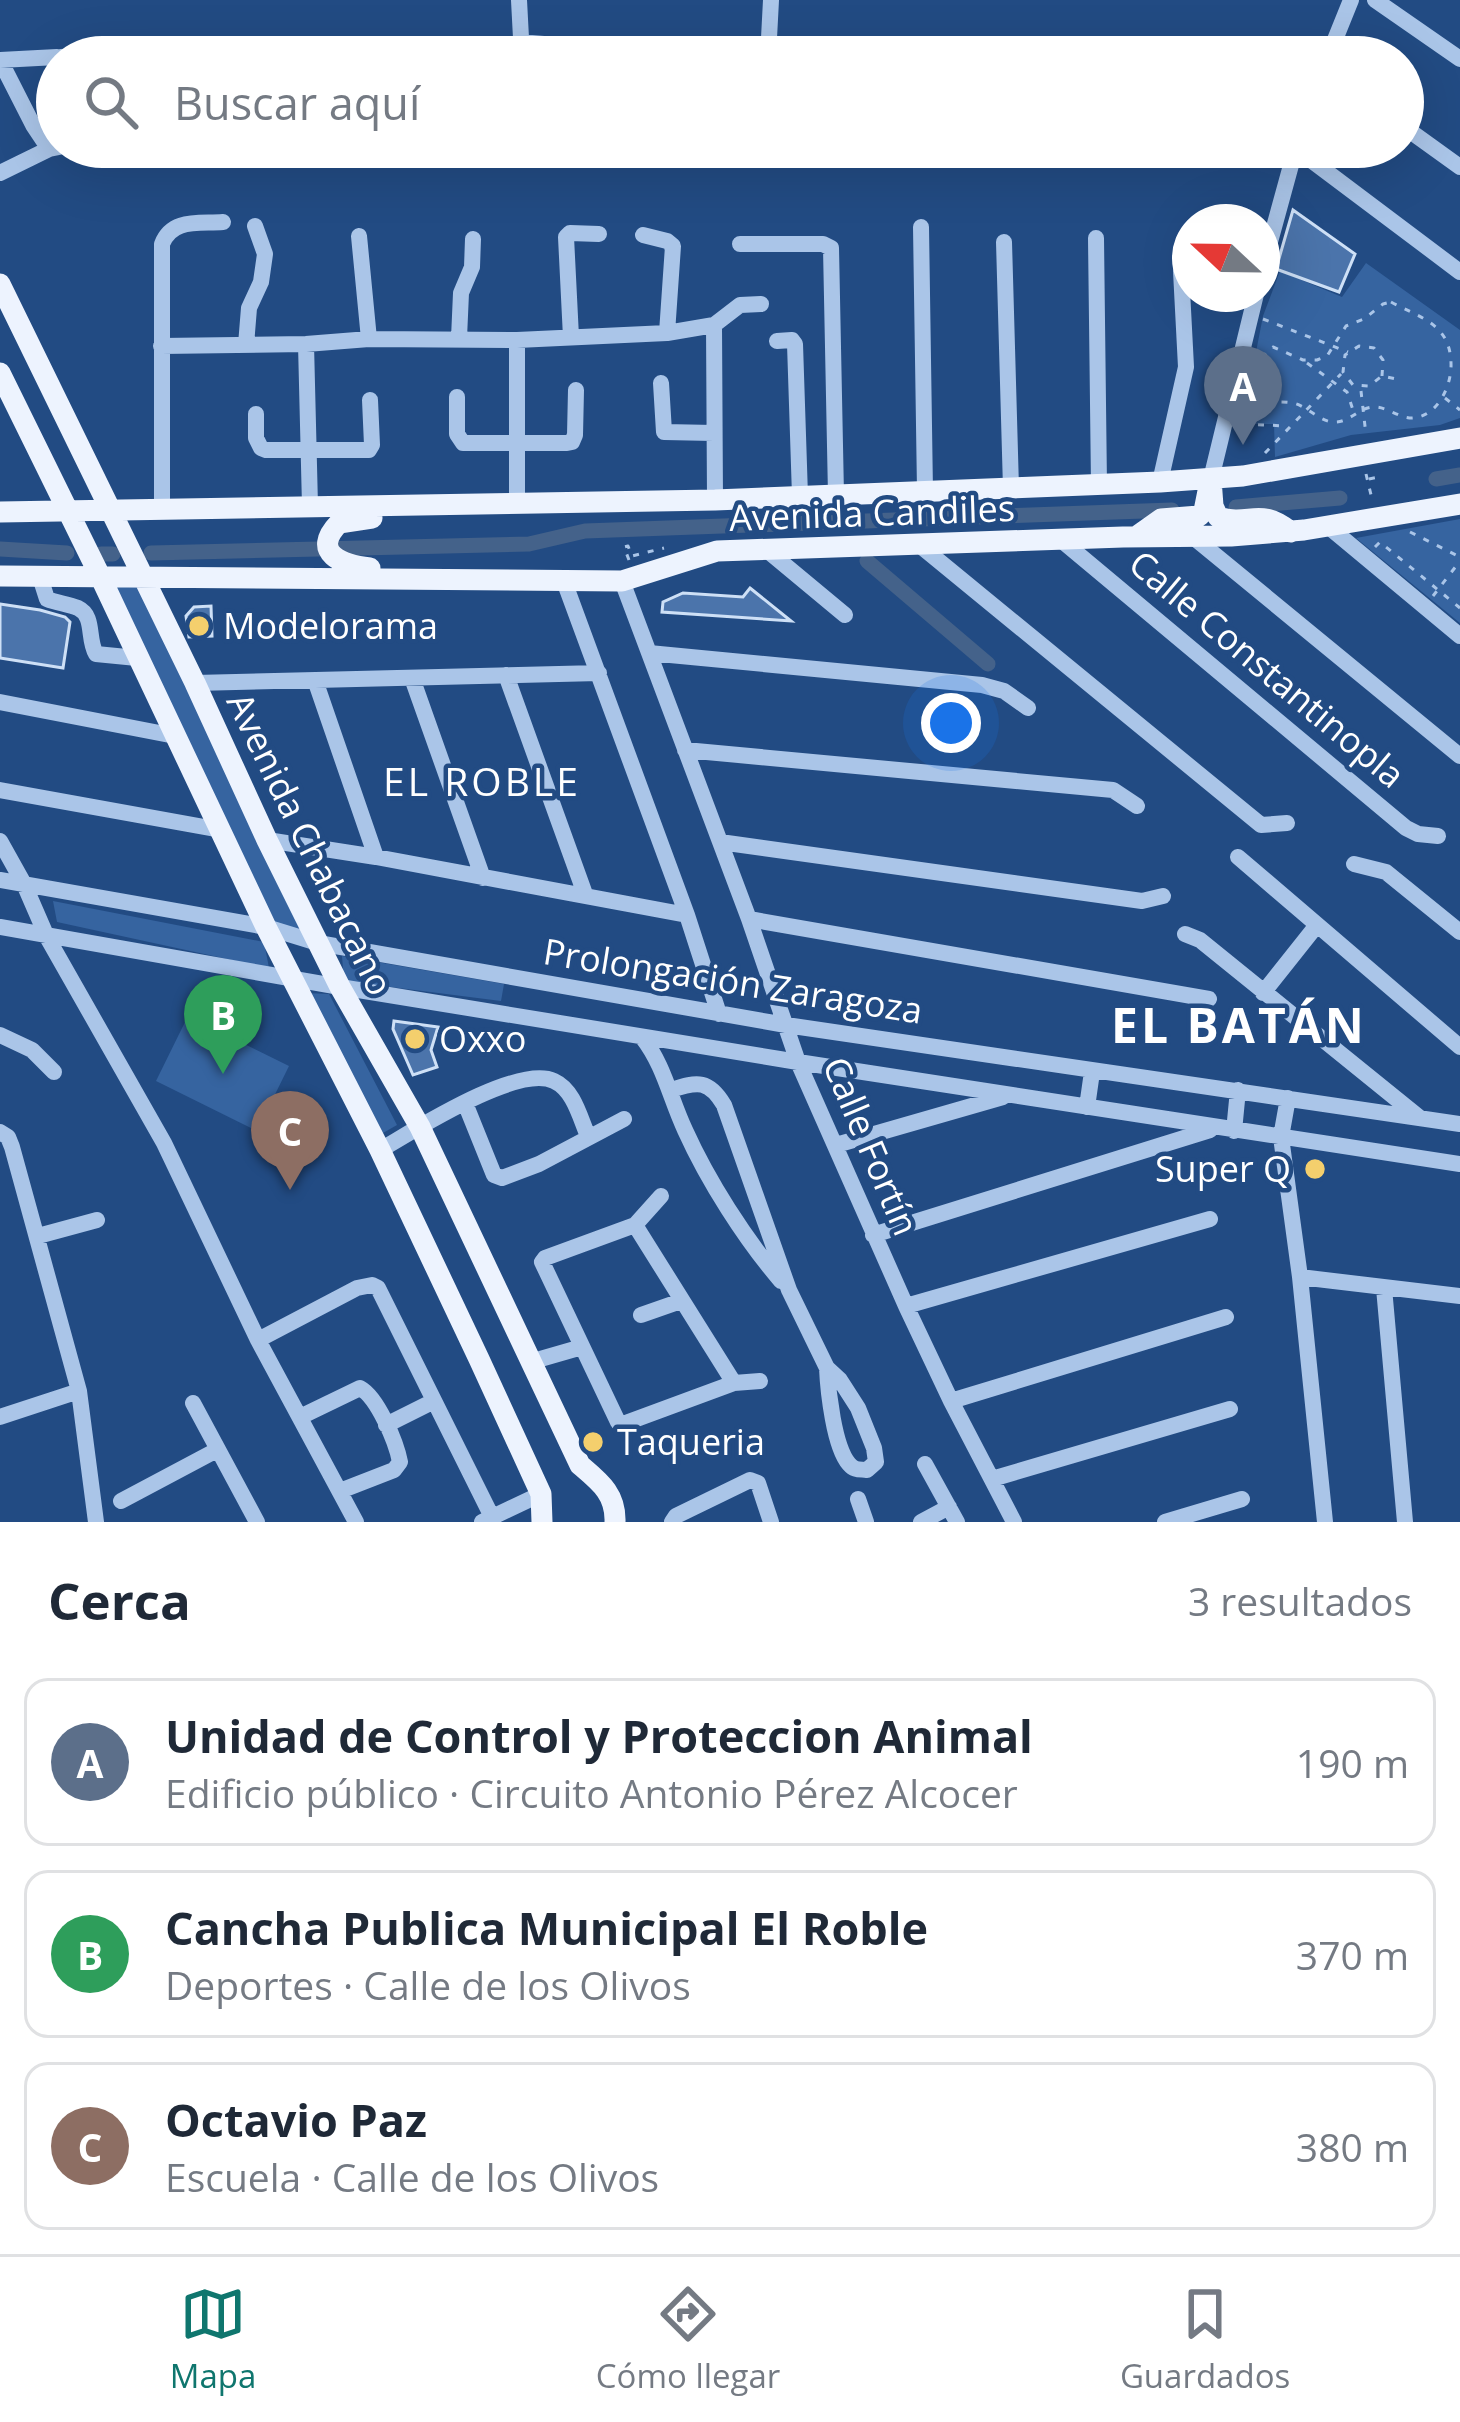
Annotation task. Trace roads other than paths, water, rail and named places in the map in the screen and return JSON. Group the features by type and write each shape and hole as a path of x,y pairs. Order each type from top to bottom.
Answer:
{"main road":[{"name":"Avenida Chabacano","path":"0,284 145,578 267,841 340,987 420,1127 580,1465 607,1489 615,1522"},
{"name":"Avenida Chabacano","path":"0,374 291,979 380,1150 541,1493 542,1522"},
{"name":"Avenida Candiles","path":"0,512 715,500 1160,482 1367,469 1460,438"},
{"path":"1211,479 1218,517 1270,518 1291,532"},
{"path":"1137,537 1161,519 1202,514 1211,479"},
{"name":"Avenida Candiles","path":"0,576 564,581 717,551 1291,532 1329,527 1377,511 1460,504"},
{"path":"417,505 403,516 342,521 330,540 332,556 343,564 420,580"}],"street":[{"path":"519,0 520,36"},
{"path":"769,36 771,0"},
{"path":"1336,36 1351,0"},
{"path":"1375,0 1460,59"},
{"path":"36,58 0,60 36,128"},
{"path":"1424,141 1460,166"},
{"path":"0,173 36,156"},
{"path":"1280,205 1290,168"},
{"path":"1324,168 1460,272"},
{"path":"162,510 163,244 175,226 224,222"},
{"path":"246,345 249,308 261,281 265,254 255,226"},
{"path":"921,227 926,491"},
{"path":"571,337 566,238 570,233 599,234"},
{"path":"643,235 674,248 667,333"},
{"path":"359,236 369,339"},
{"path":"1096,238 1099,484"},
{"path":"459,338 461,293 472,267 472,239"},
{"path":"1004,242 1011,488"},
{"path":"740,244 824,244 831,248 836,495"},
{"path":"161,346 667,333 714,325 740,305 761,304"},
{"path":"1160,482 1186,367 1183,312"},
{"path":"1211,479 1251,312"},
{"path":"714,325 715,500"},
{"path":"517,340 517,503"},
{"path":"778,341 792,340 796,346 800,496"},
{"path":"306,344 310,506"},
{"path":"661,383 664,432 714,433"},
{"path":"457,397 459,440 473,444 572,442 576,390"},
{"path":"256,414 261,448 369,450 370,400"},
{"path":"1329,527 1460,636"},
{"path":"1192,536 1460,756"},
{"name":"Calle Constantinopla","path":"1060,539 1406,828 1438,836"},
{"path":"917,544 1261,825 1287,823"},
{"path":"768,551 845,615"},
{"name":"Calle Fortín","path":"626,570 649,653 798,1062 906,1306 1014,1522"},
{"path":"40,577 47,599 84,610 96,654 137,658"},
{"path":"564,581 719,1014"},
{"path":"649,653 982,685 1028,708"},
{"path":"195,683 599,673"},
{"path":"506,675 585,894"},
{"path":"412,677 483,878"},
{"path":"314,680 376,857"},
{"path":"0,702 175,736"},
{"path":"686,750 1113,790 1137,806"},
{"path":"0,790 221,830"},
{"path":"0,841 47,937 164,1143 258,1340 356,1522"},
{"path":"267,841 687,915"},
{"path":"719,842 1142,901 1163,896"},
{"path":"1238,857 1460,1047"},
{"path":"1354,864 1386,872 1460,932"},
{"name":"Prolongación Zaragoza","path":"0,880 266,927 318,943 719,1014 1460,1124"},
{"path":"749,919 1209,999"},
{"path":"1264,993 1317,925"},
{"name":"Prolongación Zaragoza","path":"0,928 798,1062 1460,1164"},
{"path":"1185,934 1200,940 1422,1119"},
{"path":"0,1035 32,1050 54,1072"},
{"path":"642,1036 715,1184 763,1260 789,1291"},
{"path":"1088,1107 1092,1072"},
{"path":"380,1150 521,1078 552,1080 568,1091 588,1136"},
{"path":"671,1090 688,1084 708,1086 724,1105 789,1291 827,1368 841,1448 849,1465 867,1470 876,1462 874,1448 858,1408 841,1380 827,1368"},
{"path":"873,1235 1225,1129 1238,1090"},
{"path":"836,1145 1010,1095"},
{"path":"1288,1098 1281,1137 1325,1522"},
{"path":"465,1103 494,1175 502,1178 624,1119"},
{"path":"0,1132 12,1147 79,1391 96,1522"},
{"path":"661,1196 635,1225 542,1262 618,1422 734,1383 760,1381"},
{"path":"906,1306 1210,1219"},
{"path":"38,1236 97,1220"},
{"path":"635,1225 734,1383"},
{"path":"1300,1276 1460,1297"},
{"path":"258,1340 357,1288 372,1286 382,1292 487,1520 541,1493"},
{"path":"1384,1288 1405,1522"},
{"path":"640,1315 681,1300"},
{"path":"951,1401 1226,1317"},
{"path":"530,1362 582,1347"},
{"path":"300,1417 361,1388 368,1390 400,1462 394,1470 340,1491"},
{"path":"0,1417 79,1391"},
{"path":"386,1425 434,1401"},
{"path":"193,1402 257,1522"},
{"path":"992,1479 1230,1409"},
{"path":"121,1501 218,1450"},
{"path":"921,1522 953,1514 925,1464"},
{"path":"672,1522 753,1480 771,1522"},
{"path":"858,1499 866,1522"},
{"path":"1165,1522 1242,1499"}],"waterway":[{"path":"1436,479 1460,475"},
{"path":"1236,507 1340,498"},
{"path":"151,553 529,544 585,531 1172,510"},
{"path":"0,549 67,553"},
{"path":"101,554 113,554"},
{"path":"867,561 988,664"}],"place":[{"name":"Unidad de Control y Proteccion Animal","path":"1243,445"},
{"name":"Modelorama","path":"199,626"},
{"name":"Oxxo","path":"415,1039"},
{"name":"Cancha Publica Municipal El Roble","path":"223,1074"},
{"name":"Super Q","path":"1315,1169"},
{"name":"Octavio Paz","path":"290,1190"},
{"name":"Taqueria","path":"593,1442"}],"district":[{"name":"EL ROBLE","path":"482,782"},
{"name":"EL BATÁN","path":"1239,1026"}]}
